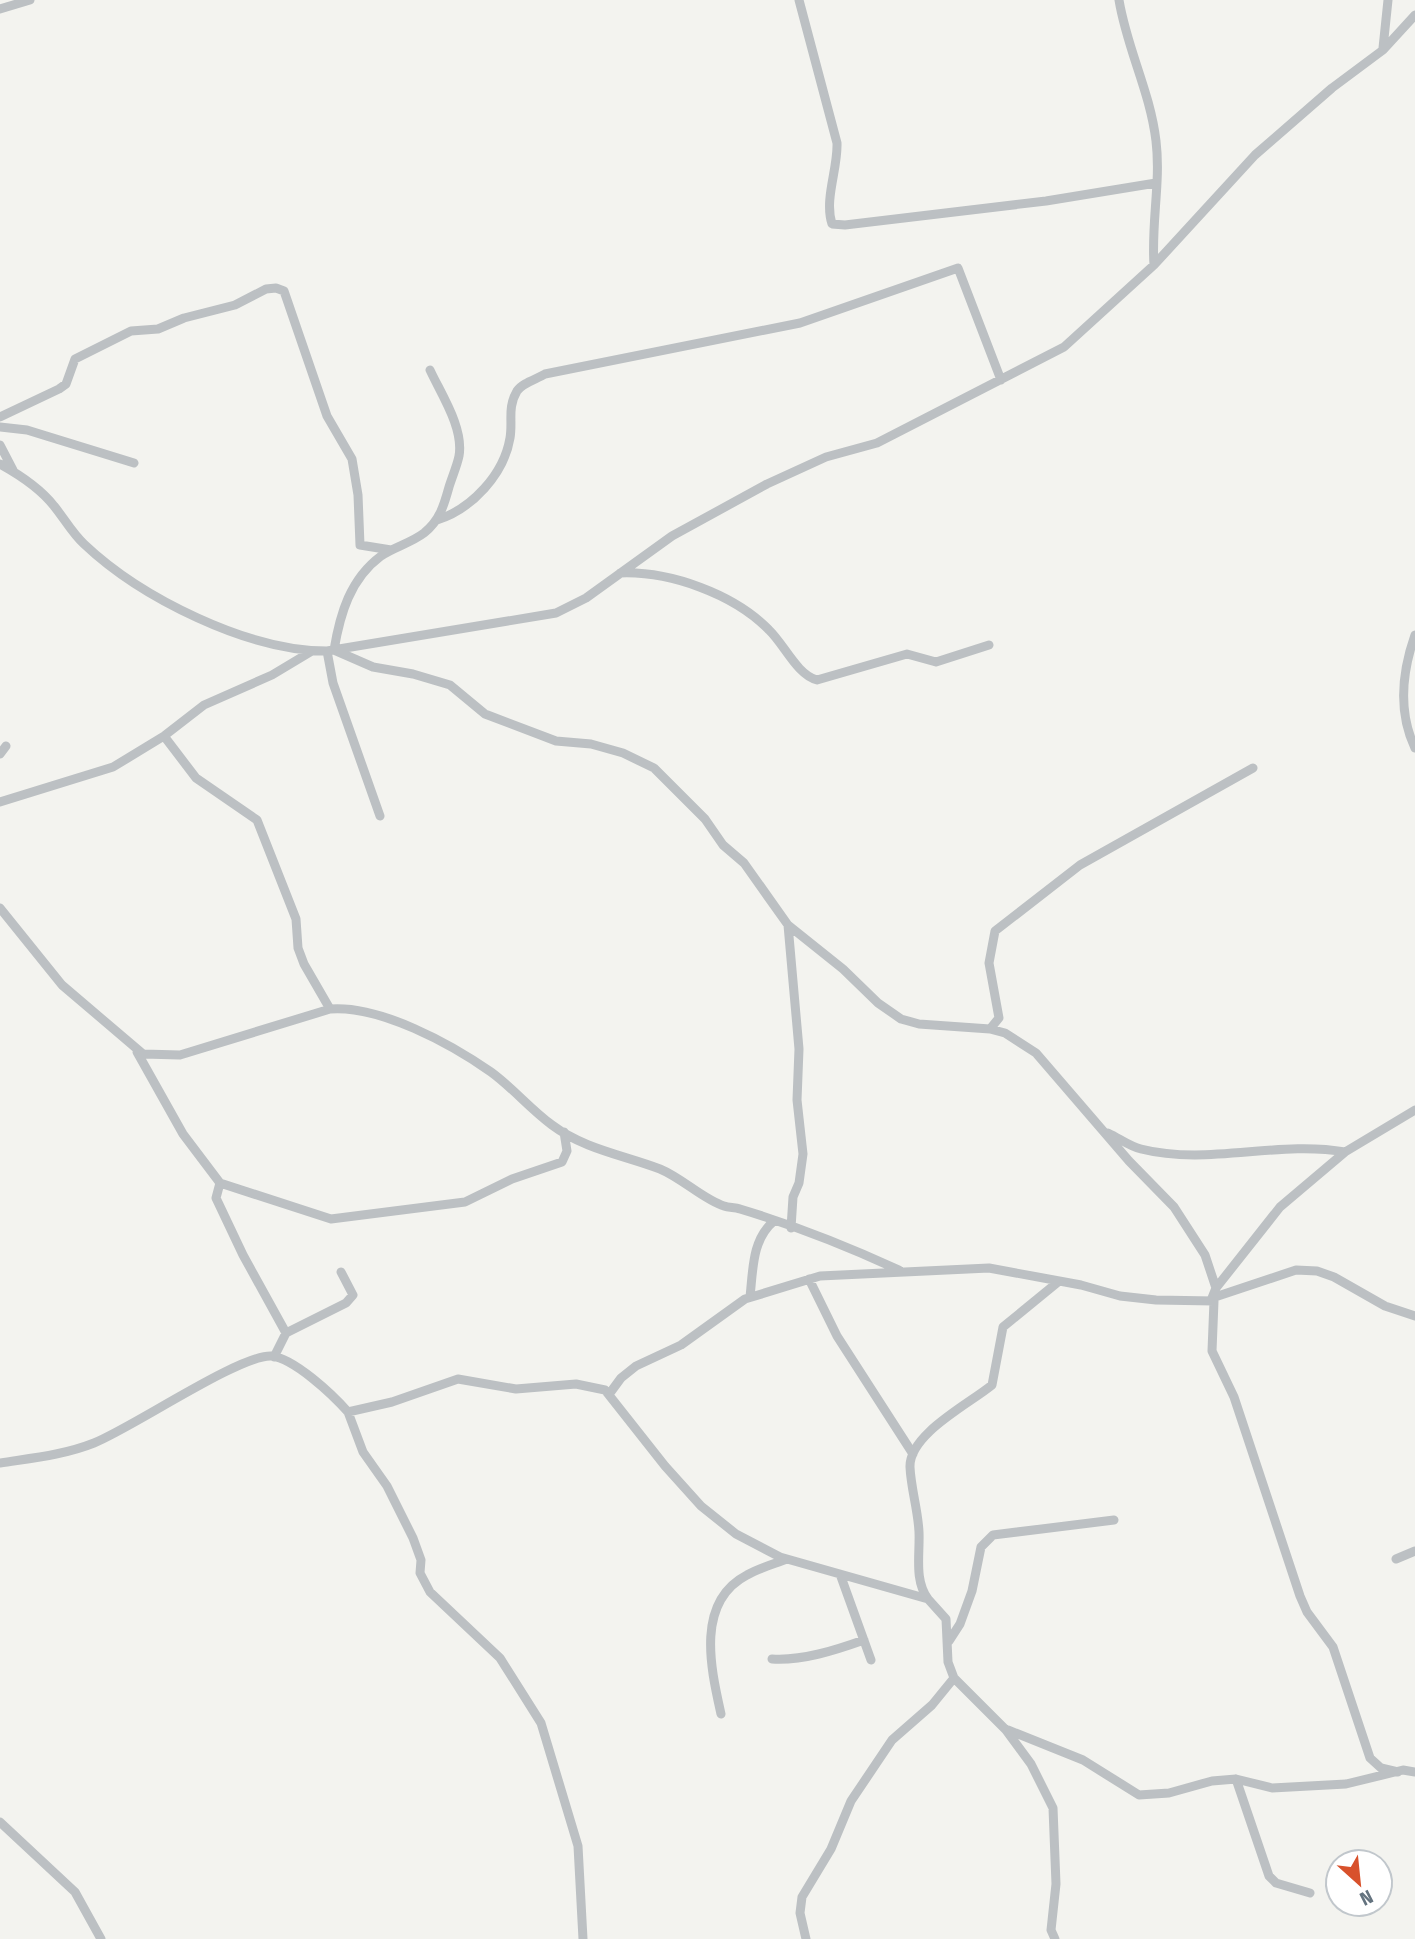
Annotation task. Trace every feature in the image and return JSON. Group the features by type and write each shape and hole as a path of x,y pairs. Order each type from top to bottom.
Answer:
{"street":[{"path":"0,9 30,0"},
{"path":"799,0 837,143 838,157 829,207 832,224 845,225 1046,201 1157,183"},
{"path":"1119,0 1129,52 1151,105 1157,183 1151,234 1154,265"},
{"path":"1383,50 1388,0"},
{"path":"0,464 14,471 52,504 80,541 105,563 149,594 216,626 312,651 331,651 537,619 570,607 672,536 767,484 826,457 877,443 1064,346 1154,265 1255,155 1332,88 1383,50 1415,15"},
{"path":"380,816 333,683 331,651 343,608 351,590 367,569 424,533 438,520 451,515 501,469 510,437 508,412 518,388 545,374 800,323 958,268 1001,380"},
{"path":"0,417 59,389 72,374 75,359 131,331 158,329 184,318 235,305 266,289 276,288 284,291 327,416 352,460 358,495 360,545 392,551"},
{"path":"430,370 452,418 460,449 438,520"},
{"path":"0,428 5,425 27,430 134,463"},
{"path":"0,445 14,471"},
{"path":"620,573 666,578 720,597 755,616 805,675 817,680 907,654 936,662 989,645"},
{"path":"1415,635 1404,667 1405,722 1415,748"},
{"path":"0,802 95,775 164,736 204,705 272,675 312,651"},
{"path":"331,651 373,667 413,674 450,685 460,690 485,714 556,741 591,744 623,752 654,768 705,819 723,845 744,863 788,925 842,969 878,1003 901,1018 919,1024 990,1029 1006,1033 1036,1053 1174,1208 1205,1255 1216,1288"},
{"path":"164,736 196,778 257,820 296,919 298,948 304,964 330,1009"},
{"path":"990,1029 999,1018 989,963 995,931 1080,865 1254,768"},
{"path":"0,908 62,985 137,1051 183,1134 220,1183 335,1219 465,1202 512,1179 562,1162 567,1151 564,1132"},
{"path":"788,925 799,1049 797,1093 803,1154 792,1207 791,1228"},
{"path":"137,1051 164,1057 180,1055 330,1009 350,1008 435,1039 492,1073 564,1132 598,1149 663,1170 723,1206 774,1221 899,1270"},
{"path":"1398,1772 1381,1768 1370,1758 1333,1647 1307,1612 1300,1596 1231,1389 1212,1351 1213,1299 1216,1288 1280,1207 1345,1152 1415,1110"},
{"path":"1103,1130 1133,1146 1168,1153 1230,1154 1294,1147 1345,1152"},
{"path":"220,1183 216,1198 243,1255 286,1333"},
{"path":"750,1297 755,1254 763,1229 774,1221"},
{"path":"610,1393 621,1378 636,1366 681,1345 718,1316 750,1297 809,1279 899,1270 989,1268 1156,1300 1213,1299 1296,1270 1317,1271 1334,1277 1385,1306 1415,1316"},
{"path":"274,1357 286,1333 346,1303 353,1295 341,1272"},
{"path":"809,1279 837,1336 913,1454"},
{"path":"1055,1939 1051,1930 1056,1884 1054,1808 1031,1764 1006,1730 954,1678 948,1662 946,1619 928,1599 918,1581 919,1522 910,1466 913,1454 939,1424 992,1385 1003,1327 1058,1282"},
{"path":"0,1463 62,1453 95,1443 257,1359 274,1357 326,1386 348,1412 363,1452 387,1486 413,1538 421,1560 420,1573 430,1592 500,1658 541,1723 578,1846 583,1939"},
{"path":"348,1412 393,1402 458,1379 516,1389 576,1384 610,1393 665,1466 702,1506 736,1534 787,1559 928,1599"},
{"path":"948,1642 960,1624 972,1591 981,1547 986,1539 1114,1520"},
{"path":"1396,1559 1415,1550"},
{"path":"721,1714 709,1642 712,1620 721,1602 745,1575 787,1559"},
{"path":"840,1574 871,1660"},
{"path":"772,1659 785,1660 841,1648 864,1640"},
{"path":"806,1939 800,1913 802,1897 831,1849 851,1801 892,1740 932,1705 954,1678"},
{"path":"1006,1730 1083,1759 1139,1795 1154,1796 1212,1781 1236,1779 1272,1788 1287,1788 1346,1784 1398,1772 1415,1772"},
{"path":"1236,1779 1269,1876 1276,1883 1310,1894"},
{"path":"0,1822 75,1892 101,1939"}]}
